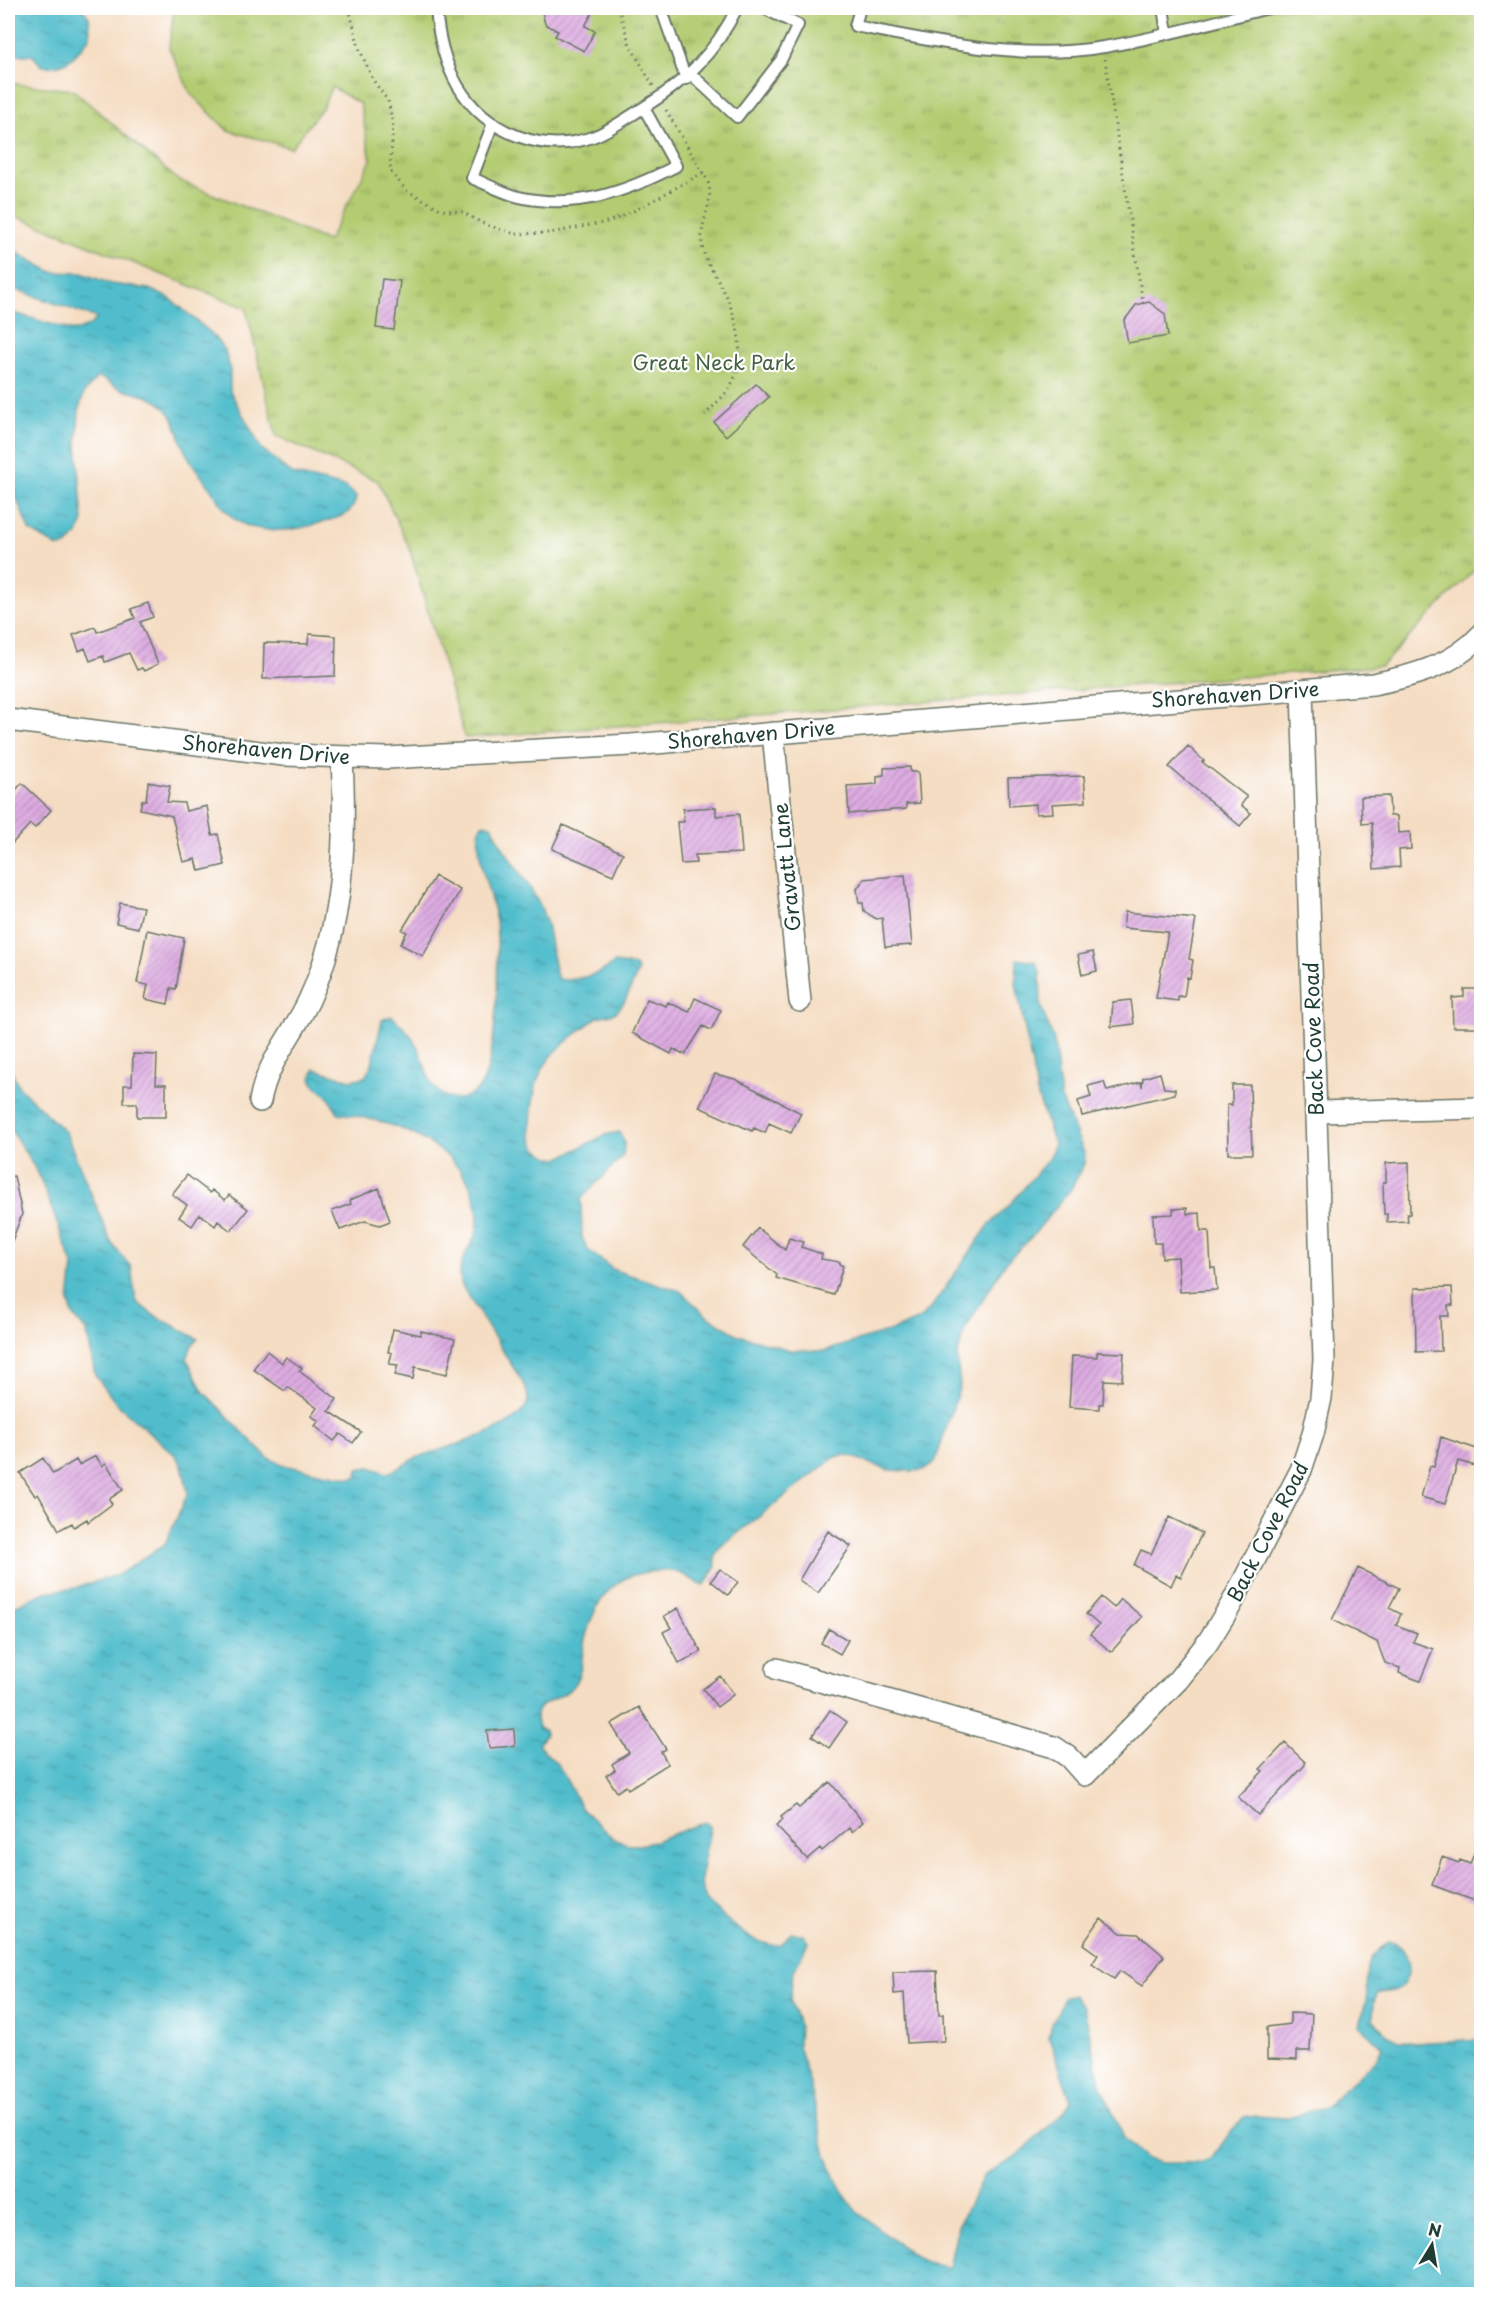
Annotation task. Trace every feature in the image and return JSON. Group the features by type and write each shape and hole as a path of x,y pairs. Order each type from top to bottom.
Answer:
{"street":[{"name":"Shorehaven Drive","path":"8,720 284,755 342,758 387,758 632,745 1373,684 1405,678 1451,659 1482,633"},
{"name":"Back Cove Road","path":"777,1669 1054,1747 1069,1757 1085,1775 1157,1702 1208,1642 1231,1605 1292,1491 1313,1434 1321,1398 1324,1360 1302,690"},
{"name":"Gravatt Lane","path":"773,733 800,1001"},
{"path":"260,1101 269,1067 310,1000 331,937 343,859 342,758"},
{"path":"1316,1112 1482,1108"}],"lane":[{"path":"436,8 438,29 448,65 458,86 472,105 493,123 526,140 549,143 572,142 594,136 644,108 688,76 724,35 737,8"},
{"path":"661,8 688,76 737,117 781,60 798,26 763,8"},
{"path":"860,8 855,26 954,46 1010,50 1103,47 1269,8"},
{"path":"1162,8 1167,33"},
{"path":"493,123 472,178 519,197 561,201 607,197 639,185 676,166 644,108"}],"path":[{"path":"1103,47 1143,304"}],"green space":[{"name":"Great Neck Park","path":"174,8 1481,8 1481,563 1381,666 465,738 409,547 378,481 276,436 246,308 8,213 8,83 73,90 178,180 328,241 371,160 360,104 332,87 322,108 291,148 227,130 191,94 169,48"}],"water":[{"path":"8,8 82,8 89,17 90,37 70,60 59,65 42,66 32,55 8,55"},
{"path":"8,248 52,272 82,273 111,284 149,289 169,298 210,332 225,350 230,368 230,391 261,448 292,474 345,487 356,496 349,512 334,519 288,530 262,529 239,522 225,509 191,461 168,411 147,396 123,390 97,377 84,393 79,409 77,445 83,521 78,534 66,546 58,547 29,530 14,492 12,475 14,433 8,398 8,311 70,330 85,328 97,318 8,287"},
{"path":"482,824 491,825 544,915 558,979 588,976 614,963 635,966 638,971 626,998 616,1012 592,1021 554,1053 546,1063 537,1083 532,1109 532,1138 540,1152 551,1157 558,1159 605,1135 619,1132 621,1135 624,1144 622,1157 581,1199 582,1237 588,1250 614,1270 680,1291 707,1316 738,1335 790,1350 824,1351 891,1331 919,1319 931,1308 989,1225 1009,1206 1050,1157 1054,1144 1038,1097 1016,983 1017,959 1036,962 1040,971 1041,1006 1054,1041 1061,1098 1085,1155 1084,1164 1071,1189 1029,1240 1006,1262 965,1329 957,1356 960,1386 935,1462 923,1470 911,1471 888,1470 845,1454 834,1458 719,1548 715,1556 716,1566 704,1586 672,1571 648,1572 623,1579 606,1594 593,1615 585,1639 580,1672 575,1683 569,1690 547,1702 537,1711 536,1719 539,1729 544,1730 545,1734 538,1745 559,1766 582,1809 615,1840 631,1845 644,1845 705,1822 710,1826 701,1876 706,1902 740,1931 760,1942 781,1945 791,1932 803,1935 808,1942 793,1973 790,1999 799,2025 798,2046 810,2084 826,2156 841,2190 856,2211 914,2256 923,2261 949,2268 958,2226 984,2175 1018,2155 1064,2112 1071,2101 1049,2038 1052,2024 1064,1998 1074,1995 1084,2008 1101,2086 1125,2139 1147,2159 1161,2163 1200,2163 1212,2158 1232,2130 1244,2118 1256,2116 1285,2118 1325,2107 1376,2060 1382,2047 1360,2026 1366,1997 1368,1969 1371,1959 1380,1948 1389,1942 1395,1944 1400,1947 1407,1958 1408,1971 1402,1986 1392,1991 1378,1993 1374,2001 1373,2019 1386,2034 1398,2040 1415,2043 1481,2039 1481,2294 8,2294 8,1609 45,1592 75,1588 118,1575 165,1544 188,1493 182,1465 175,1455 116,1403 95,1375 87,1332 73,1315 69,1302 73,1265 38,1173 8,1125 8,1062 19,1087 66,1133 111,1242 131,1267 136,1301 152,1314 198,1339 192,1345 187,1359 203,1391 268,1458 287,1466 351,1478 357,1477 358,1469 370,1467 387,1473 391,1472 416,1458 498,1429 524,1410 528,1397 525,1386 462,1286 461,1267 477,1230 478,1221 474,1196 464,1175 449,1157 408,1132 384,1123 338,1113 328,1096 315,1086 311,1078 315,1069 351,1080 365,1077 372,1064 382,1020 392,1016 416,1043 431,1083 439,1092 449,1098 462,1099 476,1091 484,1080 489,1062 496,1011 497,958 496,922 480,857 479,832"}],"building":[{"path":"541,8 595,8 585,26 595,31 584,51 555,36 558,31 545,24"},
{"path":"382,279 400,281 394,330 376,328"},
{"path":"1149,302 1165,314 1168,336 1128,343 1124,321 1136,305"},
{"path":"756,384 769,397 726,436 714,422"},
{"path":"148,603 153,617 140,622 158,664 144,671 142,668 137,670 129,653 105,662 103,656 90,661 85,648 79,651 73,635 95,627 97,632 135,618 131,609"},
{"path":"309,634 336,636 335,676 263,679 264,643 308,644"},
{"path":"1188,746 1204,761 1202,762 1247,797 1241,805 1251,813 1240,826 1169,767"},
{"path":"910,767 910,772 918,772 920,803 906,804 906,809 849,814 847,786 877,784 877,776 884,775 884,768"},
{"path":"1084,776 1086,802 1052,804 1053,813 1036,814 1036,804 1009,806 1008,778"},
{"path":"148,782 170,786 167,802 184,803 186,811 207,806 212,835 218,834 225,865 199,871 196,859 183,862 172,816 140,809 142,800 146,801"},
{"path":"22,783 51,810 35,828 30,824 8,848 8,799"},
{"path":"1389,796 1390,816 1397,816 1398,833 1410,832 1411,849 1399,850 1400,867 1374,869 1372,823 1362,824 1361,797"},
{"path":"716,807 716,816 739,814 742,853 695,855 696,863 681,864 677,822 684,822 683,809"},
{"path":"563,825 623,853 613,875 552,849"},
{"path":"905,875 912,945 885,947 882,918 876,919 864,911 863,903 859,903 857,889 864,879"},
{"path":"435,876 460,890 423,956 400,944 407,932 402,930"},
{"path":"120,903 143,907 138,928 116,923"},
{"path":"1125,912 1196,919 1189,959 1193,960 1190,978 1187,977 1184,997 1178,996 1178,1001 1156,998 1168,932 1123,928"},
{"path":"147,930 184,938 176,989 171,988 168,1004 145,999 148,985 137,983"},
{"path":"1093,952 1097,971 1082,975 1078,955"},
{"path":"1464,989 1479,989 1479,994 1482,994 1482,1027 1453,1027 1452,998 1464,997"},
{"path":"695,998 721,1010 711,1030 703,1026 685,1055 673,1049 671,1054 632,1033 647,999 666,1006 668,1002 689,1012"},
{"path":"1131,1000 1134,1024 1111,1027 1113,1002"},
{"path":"133,1054 157,1055 156,1084 166,1084 166,1117 137,1117 137,1103 124,1103 124,1085 132,1085"},
{"path":"1160,1073 1164,1088 1175,1089 1175,1094 1082,1116 1078,1101 1091,1097 1088,1086 1104,1082 1107,1091 1141,1082 1142,1087 1143,1078"},
{"path":"715,1074 735,1079 801,1113 791,1133 769,1123 765,1133 754,1128 752,1131 699,1107"},
{"path":"1232,1085 1250,1085 1252,1154 1228,1154 1227,1105 1232,1105"},
{"path":"1409,1162 1410,1214 1407,1214 1408,1221 1387,1222 1387,1214 1384,1214 1383,1182 1386,1182 1386,1163"},
{"path":"187,1175 210,1193 212,1190 225,1200 229,1195 248,1209 231,1231 218,1221 215,1226 200,1214 192,1226 179,1217 187,1205 172,1194"},
{"path":"14,1176 22,1214 9,1249 8,1177"},
{"path":"379,1188 390,1221 380,1225 365,1221 340,1230 332,1211 351,1204 350,1200"},
{"path":"1187,1208 1187,1214 1200,1213 1201,1231 1209,1231 1211,1268 1215,1268 1217,1290 1180,1292 1178,1257 1162,1258 1161,1243 1154,1243 1153,1215 1173,1214 1173,1209"},
{"path":"758,1228 785,1250 789,1238 803,1242 801,1247 822,1254 821,1259 840,1262 839,1264 843,1266 834,1295 776,1278 777,1275 743,1247"},
{"path":"1452,1287 1453,1305 1448,1305 1449,1316 1440,1316 1441,1351 1416,1352 1415,1288"},
{"path":"393,1329 421,1335 421,1331 455,1339 447,1374 415,1367 413,1379 395,1375 398,1365 389,1364 392,1353 388,1352"},
{"path":"267,1351 282,1363 286,1357 302,1368 299,1371 337,1399 329,1411 361,1432 353,1443 340,1434 334,1441 315,1426 319,1421 311,1416 317,1408 288,1387 285,1391 253,1369"},
{"path":"1097,1352 1124,1353 1122,1381 1104,1380 1103,1404 1099,1404 1099,1409 1069,1407 1072,1356 1097,1357"},
{"path":"1441,1437 1480,1450 1475,1466 1458,1461 1445,1504 1421,1497 1430,1466 1434,1467"},
{"path":"96,1456 102,1466 106,1463 123,1490 109,1499 112,1504 88,1522 87,1519 74,1527 72,1523 59,1530 38,1494 35,1496 20,1473 43,1458 53,1474 76,1460 79,1465"},
{"path":"1169,1517 1202,1533 1181,1577 1176,1575 1171,1586 1134,1565 1141,1550 1151,1554"},
{"path":"828,1531 851,1546 818,1593 799,1580"},
{"path":"1358,1568 1399,1588 1389,1608 1401,1614 1396,1625 1417,1633 1413,1642 1433,1649 1420,1681 1399,1673 1400,1668 1385,1663 1377,1642 1332,1620"},
{"path":"720,1569 738,1582 728,1595 711,1581"},
{"path":"1101,1597 1114,1608 1121,1599 1142,1617 1111,1652 1090,1634 1099,1625 1086,1614"},
{"path":"678,1608 701,1652 679,1663 663,1632 671,1628 664,1616"},
{"path":"829,1629 848,1640 840,1654 821,1643"},
{"path":"720,1676 734,1694 717,1707 703,1689"},
{"path":"639,1707 666,1749 661,1752 668,1764 628,1789 626,1786 617,1792 606,1775 615,1770 612,1764 629,1753 611,1724"},
{"path":"830,1710 847,1722 829,1748 812,1736"},
{"path":"514,1729 515,1746 489,1748 487,1731"},
{"path":"1285,1743 1305,1762 1305,1765 1258,1815 1238,1797"},
{"path":"830,1782 863,1822 852,1832 849,1828 822,1851 820,1848 807,1859 776,1826 783,1820 781,1817 796,1805 799,1808"},
{"path":"1480,1837 1482,1898 1476,1896 1475,1901 1432,1885 1442,1857 1470,1864"},
{"path":"1101,1918 1121,1933 1138,1934 1164,1956 1142,1986 1120,1971 1114,1979 1092,1964 1098,1955 1083,1944"},
{"path":"937,1971 939,2015 943,2014 944,2041 907,2043 904,1993 894,1994 893,1972"},
{"path":"1290,2013 1312,2014 1310,2051 1297,2051 1297,2060 1267,2059 1267,2027 1290,2024"}]}
